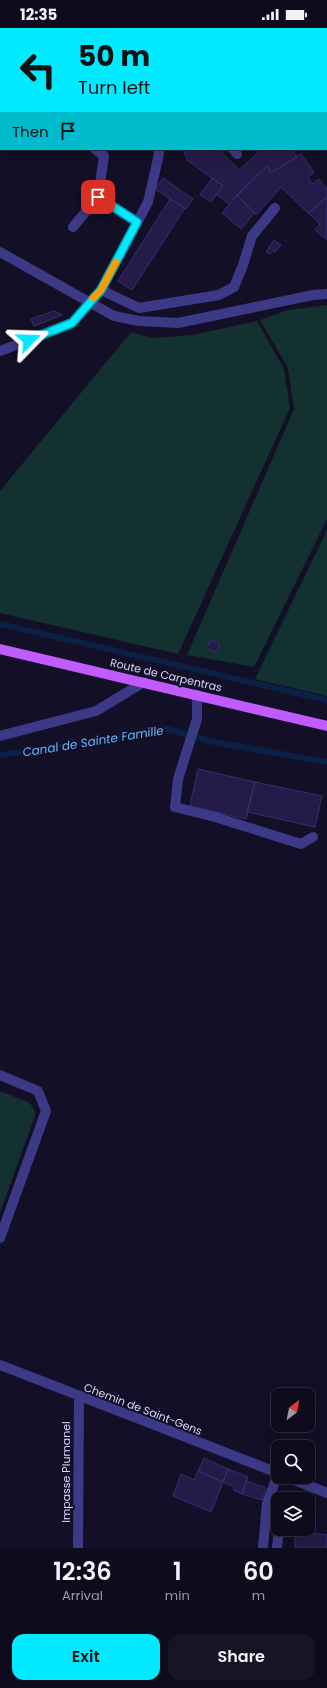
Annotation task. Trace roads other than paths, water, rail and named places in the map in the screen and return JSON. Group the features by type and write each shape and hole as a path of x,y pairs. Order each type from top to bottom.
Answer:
{"main road":[{"name":"Route de Carpentras","path":"0,649 327,726"}],"street":[{"path":"74,227 98,197 104,156 96,150"},
{"path":"0,351 72,323 88,302 101,290 148,202 159,154 158,150"},
{"path":"98,197 137,222"},
{"path":"101,290 139,308 219,294 234,287 244,265 252,236 275,208"},
{"path":"0,252 114,316 139,321 178,323 314,295 327,294"},
{"path":"0,736 96,710 144,682"},
{"path":"197,695 197,719 178,779 175,808 215,817 301,844 313,837"},
{"path":"0,1075 38,1091 46,1111 0,1238"},
{"name":"Chemin de Saint-Gens","path":"0,1365 78,1397 271,1471"},
{"name":"Impasse Plumanel","path":"78,1397 78,1548"},
{"path":"263,1548 266,1503 274,1484"},
{"path":"304,1484 327,1493"},
{"path":"277,1548 278,1536"}],"waterway":[{"path":"0,624 327,700"},
{"name":"Canal de Sainte Famille","path":"0,755 99,741 163,728 214,742 327,762"}]}
